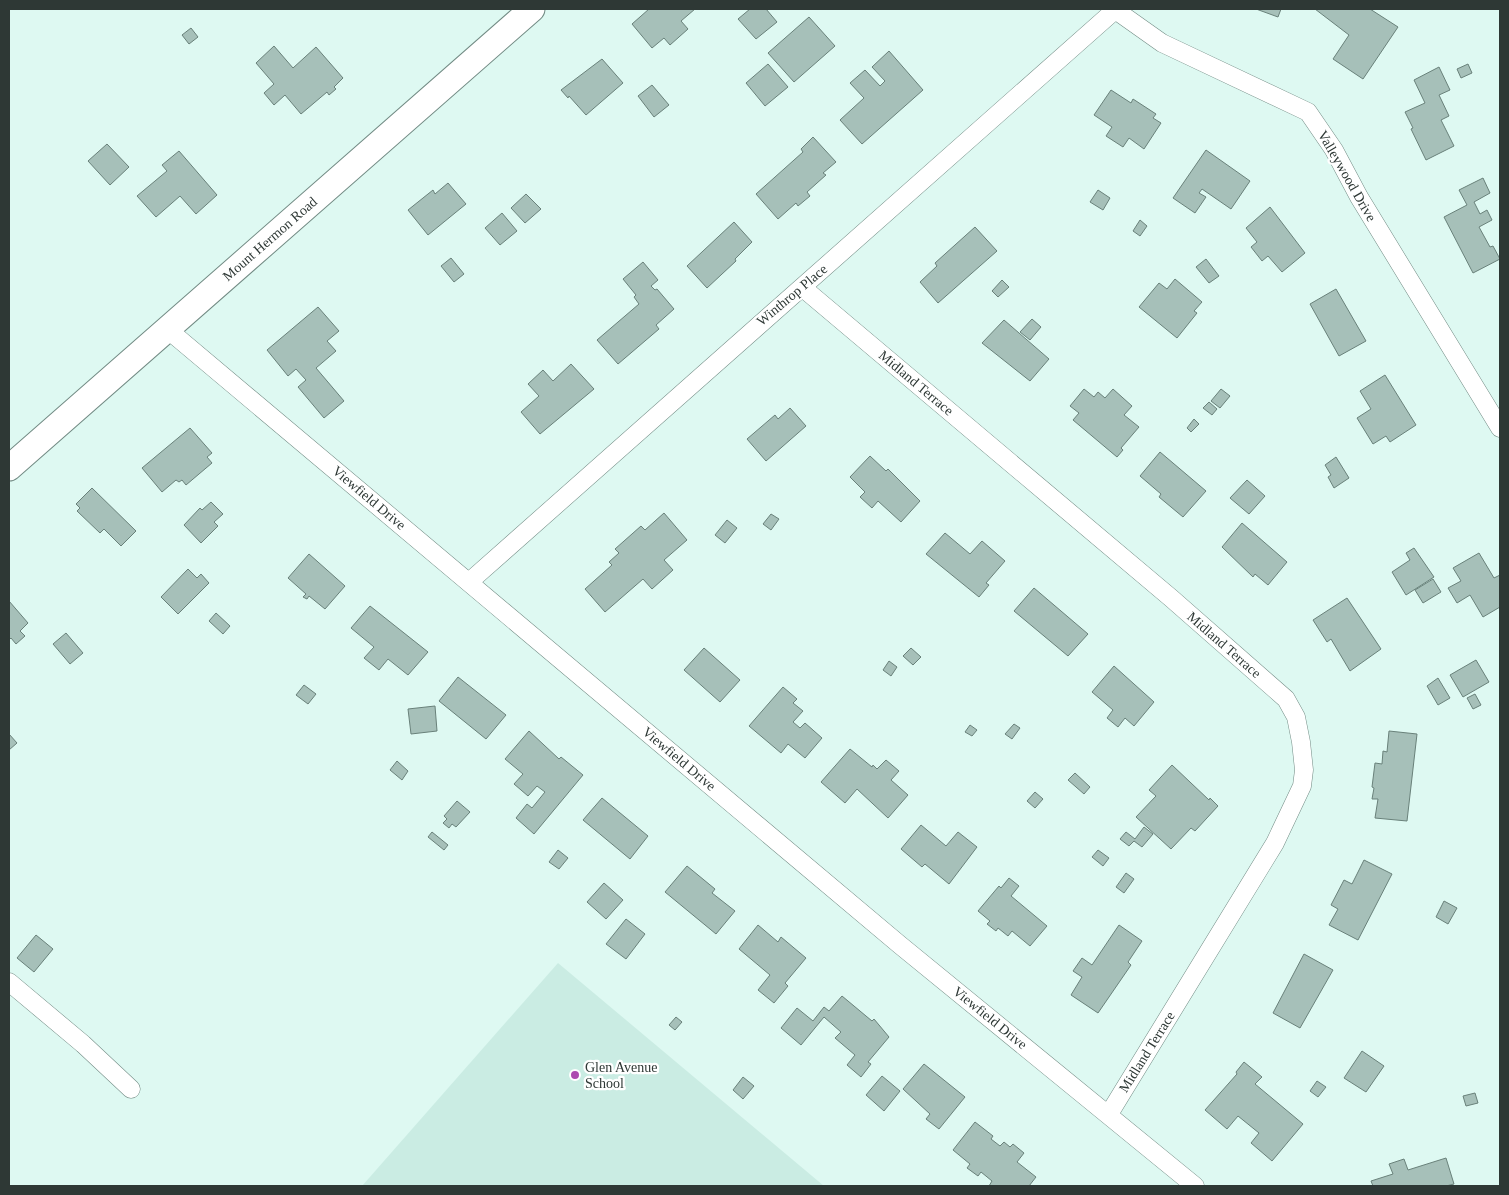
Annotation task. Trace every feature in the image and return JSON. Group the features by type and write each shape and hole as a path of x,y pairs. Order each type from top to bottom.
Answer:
{"main road":[{"name":"Mount Hermon Road","path":"9,468 166,328 245,262 532,9"}],"street":[{"name":"Winthrop Place","path":"469,582 741,338 803,288 1115,10"},
{"name":"Valleywood Drive","path":"1115,10 1162,43 1308,112 1334,150 1359,197 1500,428"},
{"name":"Midland Terrace","path":"803,288 1171,598 1286,699 1296,717 1304,770 1302,786 1283,827 1270,852 1108,1114"},
{"name":"Viewfield Drive","path":"166,328 892,938 1195,1186"},
{"path":"9,982 83,1044 131,1088"}],"shaded area":[{"name":"Glen Avenue School","path":"558,963 824,1186 362,1186"}],"building":[{"path":"649,9 695,9 681,21 688,29 670,45 664,38 652,48 632,24"},
{"path":"750,9 766,9 777,22 756,39 738,19"},
{"path":"1256,9 1281,9 1278,17"},
{"path":"1315,9 1370,9 1398,27 1363,79 1333,59 1349,35"},
{"path":"809,17 835,46 794,82 768,53"},
{"path":"191,28 198,37 189,44 182,35"},
{"path":"274,46 293,68 316,47 343,78 334,87 336,89 329,95 327,92 301,114 285,95 274,105 264,93 274,84 256,63"},
{"path":"889,51 923,90 862,144 840,120 864,98 850,83 865,70 880,86 885,81 872,67"},
{"path":"602,59 623,83 586,115 561,90"},
{"path":"768,64 788,87 765,106 746,83"},
{"path":"1468,64 1472,73 1461,78 1457,69"},
{"path":"1439,67 1450,90 1439,95 1449,116 1441,120 1454,146 1426,160 1405,112 1425,103 1414,80"},
{"path":"652,85 669,105 654,117 638,96"},
{"path":"1111,90 1131,103 1133,99 1156,114 1153,118 1161,123 1144,149 1129,138 1123,147 1106,136 1112,127 1094,115"},
{"path":"813,137 836,162 823,173 826,175 807,192 810,196 798,206 796,203 778,219 756,194 803,152 801,149"},
{"path":"107,144 129,167 110,185 88,161"},
{"path":"1206,150 1250,181 1231,209 1202,189 1199,193 1206,197 1195,213 1173,198"},
{"path":"179,151 217,195 196,214 180,196 156,217 137,196 167,171 162,165"},
{"path":"1483,178 1490,193 1474,202 1480,214 1487,210 1492,220 1479,227 1490,247 1493,246 1500,259 1473,273 1444,217 1467,205 1459,190"},
{"path":"448,183 466,204 428,235 408,210 433,190 435,194"},
{"path":"1098,190 1110,198 1103,210 1090,202"},
{"path":"526,194 541,209 525,223 511,208"},
{"path":"1270,207 1305,253 1282,272 1268,256 1262,261 1251,247 1257,242 1246,228"},
{"path":"502,213 517,231 500,245 485,228"},
{"path":"1140,220 1147,226 1140,236 1133,231"},
{"path":"734,222 752,242 735,259 736,261 707,288 687,266"},
{"path":"975,227 997,251 938,303 920,282 937,266 935,263"},
{"path":"451,258 464,274 454,282 441,266"},
{"path":"1206,259 1219,276 1209,283 1196,267"},
{"path":"643,262 658,280 651,286 655,290 657,289 674,309 656,325 659,329 618,364 597,340 639,304 634,297 636,295 623,279"},
{"path":"1175,279 1202,302 1194,311 1197,313 1177,338 1139,307 1159,283 1167,289"},
{"path":"1002,280 1009,287 998,297 992,291"},
{"path":"1336,289 1366,341 1339,356 1310,304"},
{"path":"318,307 339,331 327,341 336,351 316,368 344,401 324,418 298,387 306,380 296,369 288,376 267,350"},
{"path":"1032,319 1041,327 1030,340 1020,332"},
{"path":"1004,320 1049,359 1030,381 982,343"},
{"path":"571,364 594,389 540,434 521,412 539,396 528,384 543,370 553,381"},
{"path":"1385,375 1416,425 1390,442 1386,436 1373,444 1357,418 1371,409 1360,391"},
{"path":"1084,389 1094,397 1098,392 1105,398 1113,389 1132,406 1124,415 1139,427 1121,448 1123,450 1117,457 1073,420 1079,413 1070,406"},
{"path":"1221,389 1230,396 1220,408 1211,401"},
{"path":"1209,402 1217,409 1212,415 1203,408"},
{"path":"790,408 806,426 766,461 747,439 775,415 778,419"},
{"path":"1194,419 1199,424 1191,432 1187,428"},
{"path":"190,428 212,453 207,457 212,463 186,485 182,480 179,482 176,480 162,492 142,468"},
{"path":"1160,452 1206,491 1183,517 1159,497 1161,494 1140,476"},
{"path":"870,456 886,471 888,469 920,501 901,522 878,501 872,508 860,497 865,492 850,477"},
{"path":"1336,457 1349,478 1334,488 1328,477 1331,475 1325,465"},
{"path":"1247,480 1265,496 1249,514 1230,498"},
{"path":"92,488 136,531 121,546 104,529 100,533 77,511 80,508 76,504"},
{"path":"211,502 223,514 214,522 218,526 201,543 184,525 200,508 202,510"},
{"path":"664,513 687,540 664,560 673,570 652,589 643,579 605,612 585,589 612,565 609,562 619,553 615,549 641,526 645,530"},
{"path":"771,514 779,519 771,530 763,524"},
{"path":"727,520 737,528 725,543 715,535"},
{"path":"1242,523 1287,562 1268,585 1255,574 1253,577 1222,547"},
{"path":"945,533 970,554 982,541 1005,561 986,583 989,585 979,597 926,554"},
{"path":"1414,548 1434,577 1406,595 1392,572 1410,560 1406,553"},
{"path":"1479,553 1494,578 1500,575 1500,607 1483,617 1470,595 1457,603 1448,588 1461,581 1453,568"},
{"path":"309,554 345,586 325,609 309,596 307,599 303,597 306,594 288,578"},
{"path":"188,569 197,578 201,574 209,583 178,614 161,597"},
{"path":"1433,579 1441,592 1423,603 1415,590"},
{"path":"1034,588 1088,634 1068,656 1014,611"},
{"path":"1347,598 1381,649 1350,671 1331,639 1327,642 1313,620"},
{"path":"9,601 28,623 20,631 25,636 16,644 11,638 9,640"},
{"path":"370,606 428,652 408,675 388,659 379,670 364,658 374,647 351,628"},
{"path":"216,613 230,626 223,634 209,621"},
{"path":"66,633 83,653 70,664 53,644"},
{"path":"704,648 740,680 720,702 684,670"},
{"path":"911,648 921,657 913,665 903,656"},
{"path":"1476,660 1489,682 1463,697 1450,675"},
{"path":"889,661 897,667 891,676 883,670"},
{"path":"1114,666 1154,702 1134,726 1125,718 1118,727 1107,718 1113,710 1092,692"},
{"path":"458,677 506,715 486,739 439,701"},
{"path":"1438,678 1450,698 1438,705 1427,686"},
{"path":"304,685 316,694 308,704 296,695"},
{"path":"783,687 797,699 793,703 803,711 793,722 800,728 805,723 822,738 805,758 788,744 781,753 749,726"},
{"path":"1475,694 1481,705 1473,709 1467,698"},
{"path":"435,706 437,731 411,734 408,709"},
{"path":"1014,724 1020,728 1012,739 1005,734"},
{"path":"970,725 977,730 972,736 965,732"},
{"path":"529,731 559,759 561,757 583,775 534,834 516,818 527,804 532,808 545,792 537,786 528,796 514,784 523,774 505,759"},
{"path":"1389,731 1417,734 1407,821 1375,818 1378,799 1372,799 1374,788 1372,787 1375,763 1382,764 1383,751 1387,752"},
{"path":"9,734 17,743 9,750"},
{"path":"850,749 872,767 873,765 877,769 886,760 899,771 891,780 908,795 888,818 857,789 845,803 821,782"},
{"path":"397,761 408,771 402,780 390,770"},
{"path":"1172,765 1209,800 1210,798 1218,806 1195,831 1191,828 1171,849 1136,817 1156,796 1149,790"},
{"path":"1075,773 1090,787 1084,794 1068,780"},
{"path":"1035,792 1043,799 1035,808 1027,801"},
{"path":"602,798 648,836 630,859 583,820"},
{"path":"457,801 470,812 456,827 452,824 449,828 443,823 447,819 444,816"},
{"path":"921,825 946,846 958,832 977,847 949,884 925,864 922,867 901,849"},
{"path":"1144,827 1153,834 1142,847 1134,841 1129,846 1120,839 1126,832 1135,839"},
{"path":"432,832 448,845 444,850 428,837"},
{"path":"558,850 568,858 559,869 549,862"},
{"path":"1098,850 1109,858 1103,866 1092,857"},
{"path":"1364,860 1392,874 1358,940 1329,925 1338,909 1331,905 1344,880 1352,884"},
{"path":"687,866 715,889 712,893 735,911 716,934 665,892"},
{"path":"1126,873 1134,879 1124,893 1116,887"},
{"path":"1009,878 1019,886 1011,896 1047,926 1030,946 1012,931 1008,936 998,928 996,931 987,924 990,921 978,911 999,886 1001,888"},
{"path":"604,883 623,900 606,919 587,902"},
{"path":"1444,901 1457,908 1448,924 1436,917"},
{"path":"626,919 645,934 626,959 606,944"},
{"path":"758,925 778,942 781,937 806,958 785,983 788,986 774,1003 758,990 770,975 739,949"},
{"path":"1119,925 1142,941 1128,962 1131,965 1098,1013 1071,995 1082,977 1073,971 1082,958 1092,965"},
{"path":"36,935 53,949 34,972 17,958"},
{"path":"1304,954 1333,970 1300,1028 1273,1013"},
{"path":"842,996 872,1021 874,1019 889,1037 868,1062 871,1064 861,1077 847,1065 855,1055 835,1038 841,1032 824,1017 801,1045 781,1028 797,1008 813,1021 824,1007 829,1011"},
{"path":"676,1017 682,1022 675,1030 669,1025"},
{"path":"1362,1051 1384,1066 1366,1092 1344,1078"},
{"path":"1244,1062 1262,1077 1255,1084 1303,1124 1272,1161 1251,1143 1259,1133 1238,1116 1227,1129 1205,1110 1237,1074 1236,1072"},
{"path":"924,1064 965,1097 939,1129 926,1119 930,1114 903,1089"},
{"path":"882,1076 900,1091 884,1111 866,1095"},
{"path":"743,1077 754,1086 743,1099 733,1090"},
{"path":"1317,1081 1326,1087 1318,1097 1310,1091"},
{"path":"1475,1093 1478,1103 1466,1106 1463,1096"},
{"path":"975,1122 993,1136 991,1139 1000,1146 1004,1142 1010,1147 1013,1144 1024,1153 1017,1162 1036,1177 1029,1186 989,1186 992,1181 981,1172 978,1176 967,1168 970,1164 953,1150"},
{"path":"1446,1158 1454,1184 1446,1186 1373,1186 1371,1181 1393,1174 1389,1164 1404,1159 1408,1170"}],"place":[{"name":"Glen Avenue School","path":"575,1075"}]}
